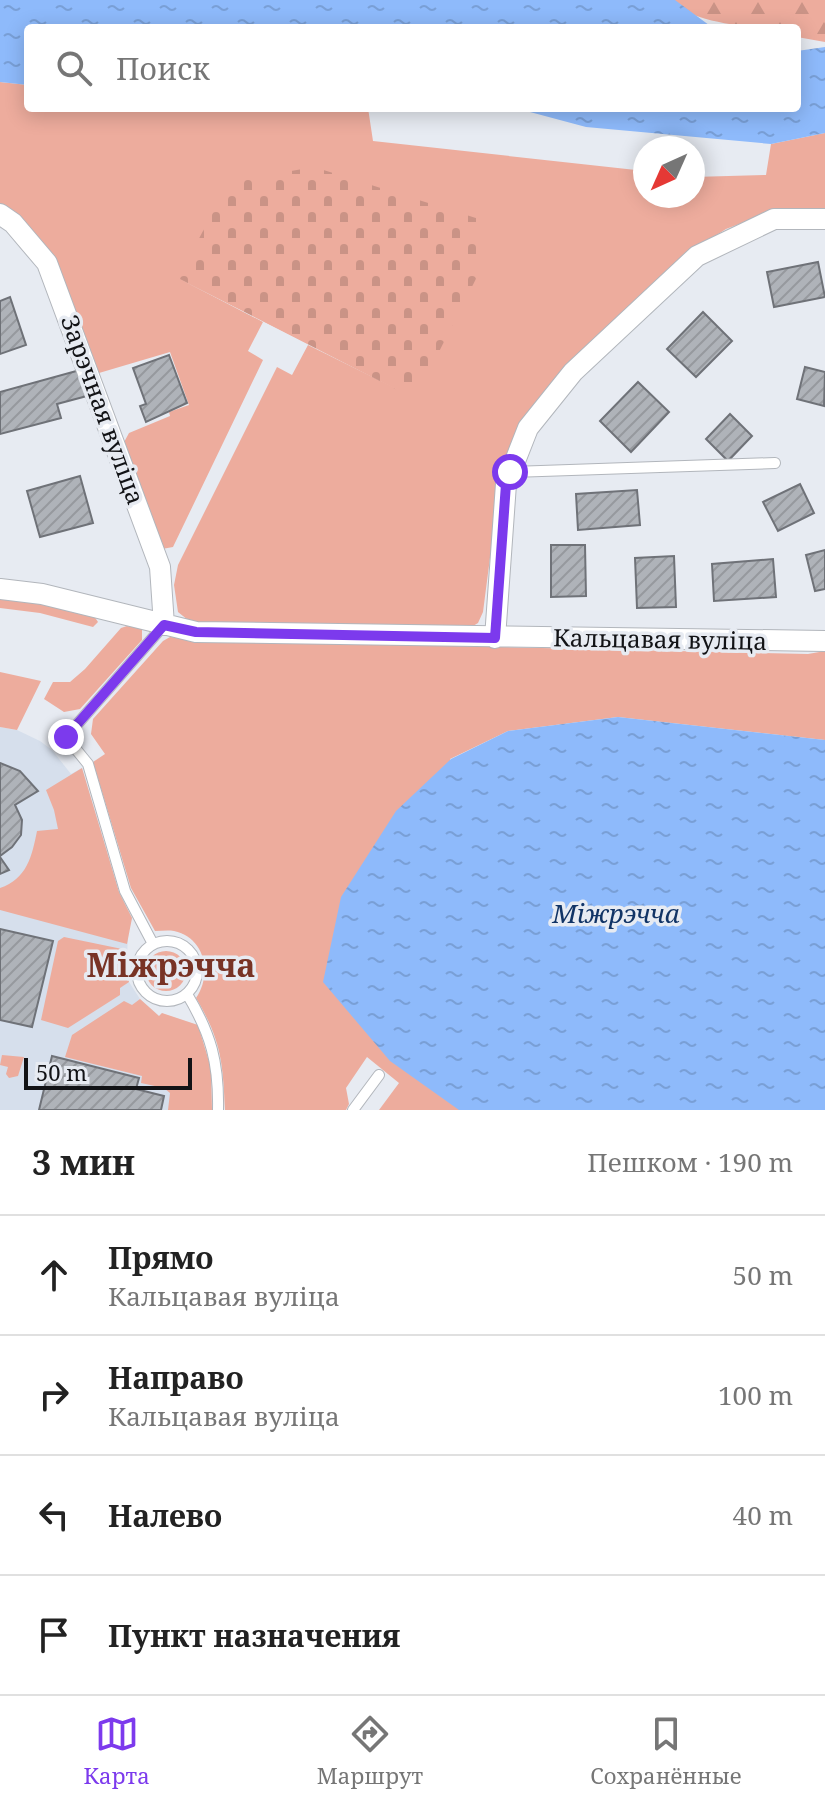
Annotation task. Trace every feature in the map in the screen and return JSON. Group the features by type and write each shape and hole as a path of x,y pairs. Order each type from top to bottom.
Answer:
{"street":[{"name":"Зарэчная вуліца","path":"0,214 13,223 47,263 160,567 164,625"},
{"path":"495,638 506,484 528,428 573,372 697,256 774,219 825,219"},
{"name":"Кальцавая вуліца","path":"0,589 42,594 196,632 825,641"}],"lane":[{"path":"510,472 775,463"},
{"path":"153,944 125,891 88,764 66,737 164,625"},
{"path":"174,942 185,947 192,956 196,979 187,994 173,1000 159,1000 141,986 137,975 138,963 153,944 174,942"},
{"path":"187,994 206,1025 215,1054 218,1110"},
{"path":"353,1110 379,1075"}],"shaded area":[{"path":"0,727 17,730 40,741 52,750 71,774 82,768 119,892 132,918 127,957 123,958 129,982 140,999 159,1016 162,1013 212,1110 0,1110"}],"green space":[{"path":"665,0 825,0 825,42 801,38 801,24 728,24 679,9"},
{"path":"0,82 24,85 24,112 369,112 373,141 633,170 633,208 705,208 705,177 766,175 771,144 825,133 825,212 773,211 726,229 692,251 569,368 500,480 483,612 478,623 468,629 193,624 178,612 174,585 178,565 277,367 292,375 308,345 415,398 178,278 263,322 248,351 263,360 173,547 162,549 123,444 129,433 189,405 170,352 99,373 54,260 0,205"},
{"path":"314,167 479,219 484,263 415,399 178,278 229,182"},
{"path":"0,598 40,603 94,616 98,622 93,627 40,613 0,608"},
{"path":"121,628 142,629 142,640 80,709 64,712 44,699 53,682 70,682"},
{"path":"170,637 229,641 808,654 825,651 825,740 618,717 508,731 450,759 562,1110 379,1110 399,1083 367,1057 346,1088 349,1104 346,1110 225,1110 219,1052 211,1026 196,998 204,979 203,958 193,941 185,935 174,931 155,931 131,888 93,762 105,754 91,734 93,719"},
{"path":"0,672 41,681 17,730 0,727"},
{"path":"82,768 119,892 132,918 127,944 0,910 0,888 16,879 27,866 37,831 58,829 46,790"},
{"path":"64,937 127,950 127,957 123,958 129,982 120,988 120,995 68,1028 41,1020 58,941"},
{"path":"166,951 180,957 186,971 180,985 166,991 152,985 146,971 152,957"},
{"path":"140,999 159,1016 162,1013 198,1025 211,1068 212,1110 168,1110 170,1093 164,1088 141,1083 142,1076 65,1057 72,1035 124,1001 132,1005"},
{"path":"2,1055 24,1057 18,1076 9,1078 6,1074 8,1067 0,1065"}],"water":[{"path":"0,0 675,0 708,24 24,24 24,85 0,82"},
{"path":"825,47 825,133 771,144 586,127 530,112 801,112 801,50"},
{"name":"Міжрэчча","path":"618,717 825,740 825,1110 459,1110 390,1061 323,982 341,897 396,811 451,759 508,731"}],"building":[{"path":"818,262 825,297 774,307 767,272"},
{"path":"10,297 26,345 0,354 0,301"},
{"path":"703,312 732,341 696,377 667,349"},
{"path":"169,355 187,403 146,422 140,406 146,404 133,368"},
{"path":"805,367 825,372 824,406 797,399"},
{"path":"80,370 87,396 57,404 61,418 0,434 0,392"},
{"path":"638,382 669,412 631,452 600,421"},
{"path":"730,414 752,436 728,461 706,439"},
{"path":"80,476 93,523 40,537 27,491"},
{"path":"800,484 814,513 778,531 763,502"},
{"path":"637,490 640,525 578,530 576,494"},
{"path":"551,545 585,545 586,596 551,597"},
{"path":"825,550 825,589 815,591 806,555"},
{"path":"674,556 676,607 637,608 635,558"},
{"path":"773,559 776,597 714,601 712,564"},
{"path":"0,763 20,771 38,791 15,805 22,820 21,835 0,856"},
{"path":"0,857 9,870 0,874"},
{"path":"0,929 53,941 32,1027 0,1020"},
{"path":"52,1056 139,1078 136,1089 164,1096 161,1110 39,1110"}],"district":[{"name":"Міжрэчча","path":"171,966"}],"route":[{"path":"66,737 164,625 196,632 495,638 506,484 510,472"}]}
